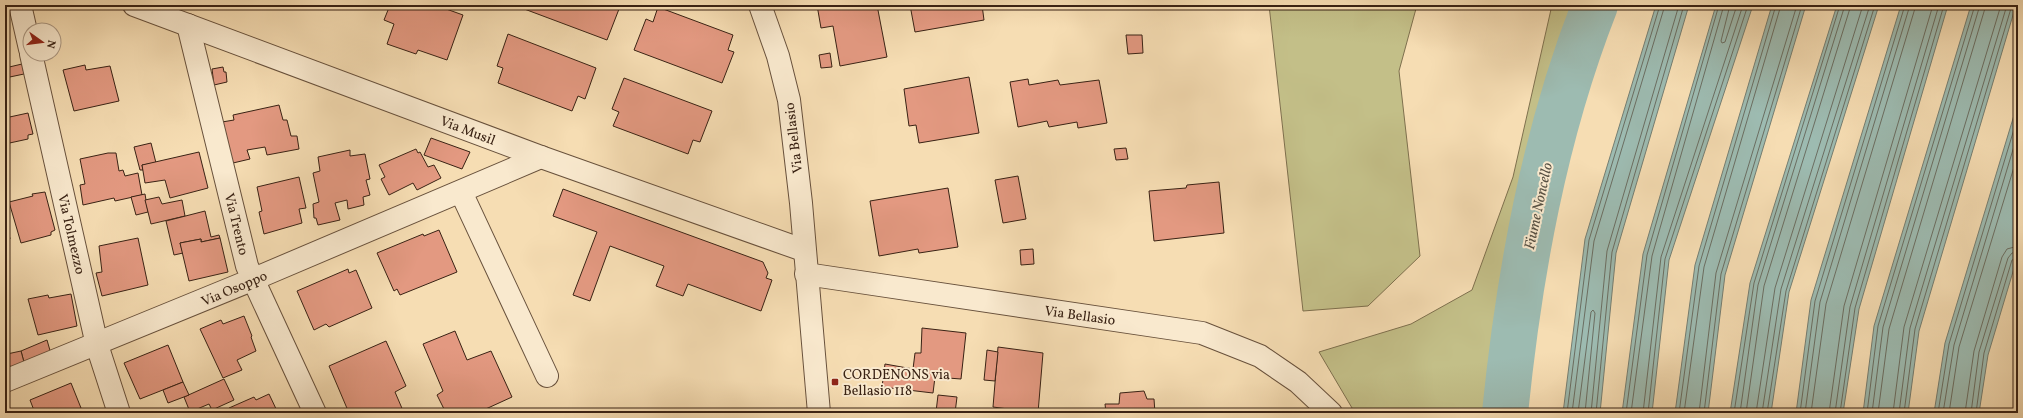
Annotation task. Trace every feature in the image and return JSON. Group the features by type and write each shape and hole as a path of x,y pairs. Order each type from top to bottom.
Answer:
{"street":[{"path":"20,5 24,22"},
{"name":"Via Musil","path":"134,5 541,157 803,250"},
{"name":"Via Bellasio","path":"760,5 778,56 789,100 819,413"},
{"name":"Via Trento","path":"188,25 248,266 314,413"},
{"name":"Via Tolmezzo","path":"33,62 97,345 119,413"},
{"name":"Via Osoppo","path":"5,381 97,345 541,157"},
{"path":"461,192 547,376"},
{"name":"Via Bellasio","path":"806,274 1202,333 1260,356 1298,382 1331,413"}],"shaded area":[{"path":"1269,5 1417,5 1399,71 1420,256 1368,306 1303,311"},
{"path":"1552,5 1595,5 1561,104 1536,206 1518,309 1505,413 1355,413 1319,352 1411,324 1472,290 1513,177"}],"water":[{"path":"1656,5 1689,5 1616,253 1600,413 1563,413 1585,239"},
{"path":"1716,5 1753,5 1669,260 1652,413 1622,413 1643,254"},
{"path":"1772,5 1806,5 1725,275 1708,413 1675,413 1695,265"},
{"path":"1837,5 1879,5 1789,292 1771,413 1730,413 1750,283"},
{"path":"1901,5 1948,5 1859,309 1843,413 1796,413 1811,300"},
{"path":"1971,5 2016,5 1919,331 1908,413 1863,413 1874,326"},
{"path":"2018,102 2018,255 1988,355 1979,413 1934,413 1945,343"}],"building":[{"path":"390,5 435,5 463,15 447,60 418,50 416,54 387,44 394,24 384,20"},
{"path":"519,5 612,5 619,9 607,40 519,7"},
{"path":"817,5 877,5 887,57 840,66 833,26 821,28"},
{"path":"910,5 982,5 984,20 915,32"},
{"path":"658,7 733,35 728,50 734,52 722,83 634,50 646,19 653,22"},
{"path":"508,34 596,68 585,99 578,96 572,111 498,83 503,68 497,66"},
{"path":"1126,35 1142,35 1143,53 1128,54"},
{"path":"830,53 832,67 821,68 819,55"},
{"path":"22,64 24,74 5,78 5,68"},
{"path":"85,65 86,70 110,66 119,101 74,111 63,70"},
{"path":"223,67 224,72 226,72 227,82 214,85 212,69"},
{"path":"969,77 979,133 919,143 916,125 909,126 904,89"},
{"path":"624,78 712,111 700,142 693,140 688,154 613,126 619,112 612,109"},
{"path":"1028,79 1029,85 1058,80 1060,85 1099,80 1107,123 1078,128 1077,122 1049,127 1047,121 1018,127 1010,82"},
{"path":"279,105 283,120 287,120 291,136 297,136 299,149 267,155 265,147 247,150 250,159 233,163 222,122 234,120 233,115"},
{"path":"28,113 33,134 28,135 28,139 5,144 5,118"},
{"path":"431,138 470,152 462,169 424,155"},
{"path":"151,143 156,163 142,165 143,170 140,170 134,147"},
{"path":"1126,148 1128,159 1116,160 1114,149"},
{"path":"416,149 418,153 420,152 428,167 434,165 441,178 417,190 413,183 389,195 381,179 385,177 379,165"},
{"path":"350,150 350,156 365,154 370,179 366,180 370,195 363,197 364,205 348,209 347,200 335,203 340,220 318,225 316,218 314,218 313,204 319,202 313,173 320,171 318,157"},
{"path":"199,152 208,188 170,198 165,180 145,183 142,165"},
{"path":"108,153 116,153 119,171 123,170 125,176 138,173 142,195 115,201 114,198 83,205 80,185 85,184 80,159"},
{"path":"1018,176 1026,219 1003,223 995,180"},
{"path":"299,177 306,208 299,209 302,223 264,234 259,212 262,211 257,187"},
{"path":"1219,182 1224,233 1154,241 1149,191 1186,188 1187,185"},
{"path":"948,188 958,247 919,253 918,249 879,256 870,201"},
{"path":"563,189 763,262 768,273 766,278 772,280 761,311 688,284 683,296 656,286 664,266 610,246 590,301 573,295 597,232 553,216"},
{"path":"45,192 55,230 51,232 51,235 21,243 9,202 33,196 32,194"},
{"path":"145,194 148,212 136,215 131,197"},
{"path":"159,197 162,204 182,200 185,216 151,224 145,200"},
{"path":"205,211 211,237 219,235 220,238 201,242 201,239 180,243 183,253 174,255 166,221"},
{"path":"5,214 10,239 5,240"},
{"path":"439,230 457,272 400,295 397,289 394,291 377,253 423,234 424,236"},
{"path":"138,238 148,285 102,296 96,273 102,272 99,246"},
{"path":"220,238 228,272 189,281 180,243 201,239 201,242"},
{"path":"1033,249 1034,264 1021,265 1020,250"},
{"path":"348,269 349,273 356,270 372,308 329,327 326,324 314,330 297,291"},
{"path":"71,294 77,326 38,335 28,299 48,295 49,298"},
{"path":"244,316 256,351 237,360 242,370 223,378 200,329 221,320 223,324"},
{"path":"922,328 966,333 961,379 935,377 933,393 882,387 885,364 913,369 915,353 921,353"},
{"path":"455,331 467,360 491,351 512,397 477,413 446,413 437,395 443,391 423,344"},
{"path":"47,340 51,354 25,366 21,351"},
{"path":"386,341 406,386 395,392 404,413 349,413 329,366"},
{"path":"168,345 183,382 140,399 124,363"},
{"path":"998,347 1043,353 1038,413 993,407"},
{"path":"987,350 998,352 995,381 984,380"},
{"path":"21,351 25,366 11,371 7,354"},
{"path":"224,379 234,400 212,410 209,404 190,412 184,397"},
{"path":"183,382 189,395 168,403 163,390"},
{"path":"71,383 83,413 35,413 30,400"},
{"path":"1144,391 1147,399 1154,399 1155,413 1106,413 1105,404 1119,404 1120,393"},
{"path":"269,394 278,413 231,413 229,408 254,397 256,400"},
{"path":"938,395 957,397 955,413 936,412"}],"waterway":[{"name":"Fiume Noncello","path":"1505,413 1518,309 1536,206 1561,104 1595,5"}],"place":[{"name":"CORDENONS via Bellasio 118","path":"835,382"}]}
